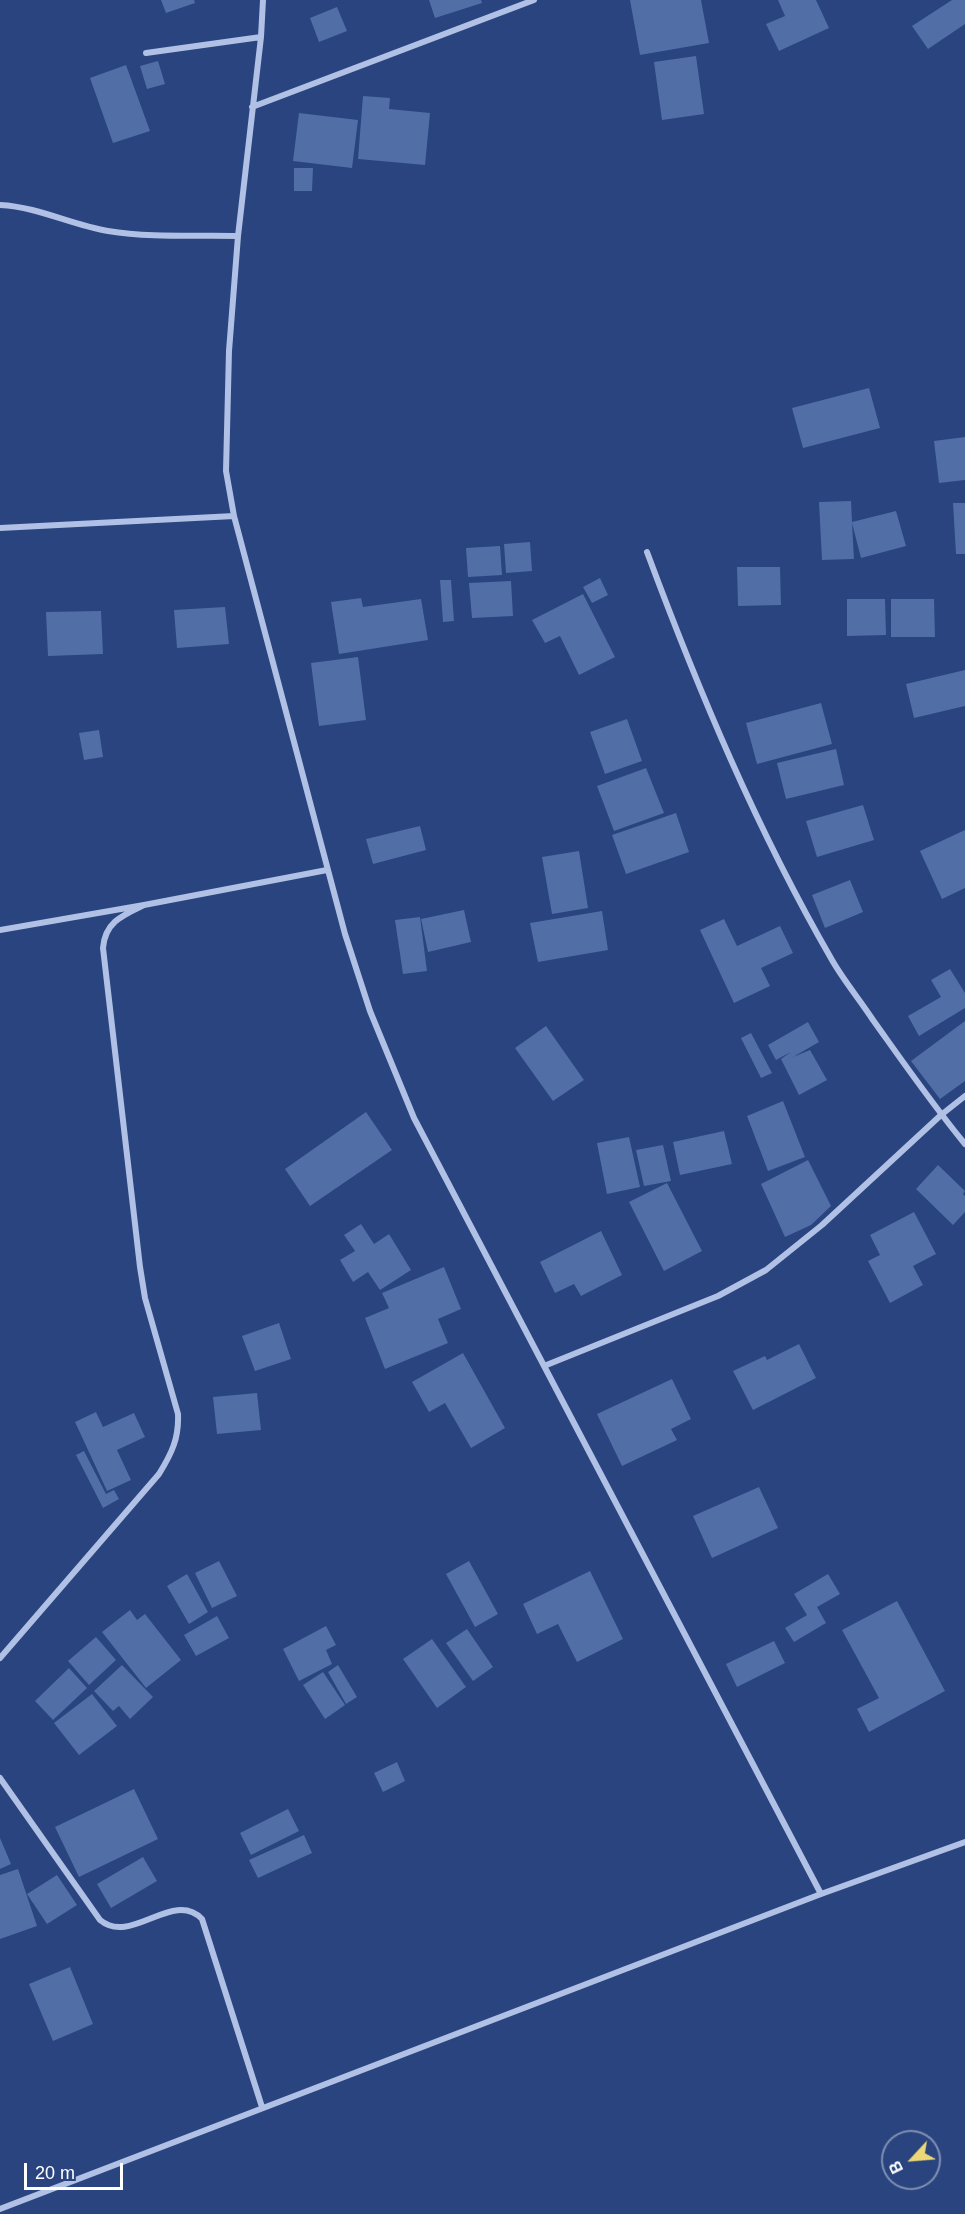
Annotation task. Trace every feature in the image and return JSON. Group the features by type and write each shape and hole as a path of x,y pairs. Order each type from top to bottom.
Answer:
{"street":[{"path":"263,0 261,37 238,236 230,351 226,471 234,516 327,870 370,1011 410,1108 821,1894"},
{"path":"252,107 534,0"},
{"path":"146,53 261,37"},
{"path":"0,205 31,208 108,231 132,234 238,236"},
{"path":"0,528 234,516"},
{"path":"647,552 697,681 759,823 795,893 834,963 941,1115 965,1144"},
{"path":"0,930 327,870"},
{"path":"0,1658 159,1474 172,1454 177,1437 178,1414 146,1298 140,1266 103,948 108,928 114,921 144,905"},
{"path":"544,1366 718,1296 766,1270 822,1225 941,1115 965,1096"},
{"path":"0,1778 100,1920 109,1927 125,1927 182,1910 197,1914 202,1919 262,2107"},
{"path":"0,2209 821,1894 965,1842"}],"building":[{"path":"161,0 194,0 195,3 166,13"},
{"path":"429,0 481,0 482,3 435,18"},
{"path":"630,0 701,0 709,43 640,55"},
{"path":"778,0 816,0 829,28 779,51 766,24 785,16"},
{"path":"952,0 965,0 965,24 928,49 912,26"},
{"path":"337,7 347,31 319,42 310,18"},
{"path":"696,56 704,114 662,120 654,62"},
{"path":"158,61 165,84 147,89 140,66"},
{"path":"126,65 150,131 113,143 90,78"},
{"path":"363,96 390,98 389,109 430,113 425,165 358,159"},
{"path":"299,113 358,120 352,168 293,161"},
{"path":"294,168 313,168 312,191 294,191"},
{"path":"869,388 880,428 803,448 792,408"},
{"path":"965,437 965,480 939,483 934,441"},
{"path":"851,501 852,522 896,511 906,546 861,558 852,523 854,559 822,560 819,502"},
{"path":"953,503 965,503 965,554 956,554"},
{"path":"530,542 532,571 506,573 504,544"},
{"path":"500,546 502,575 468,577 466,548"},
{"path":"737,567 780,567 781,605 738,606"},
{"path":"600,578 608,595 592,603 583,587"},
{"path":"440,580 451,580 454,621 443,622"},
{"path":"511,581 513,616 472,618 469,583"},
{"path":"583,594 615,657 579,675 560,636 545,643 532,620"},
{"path":"361,598 363,607 421,599 428,640 339,654 331,602"},
{"path":"847,599 885,599 886,635 847,636"},
{"path":"891,599 934,599 935,637 891,637"},
{"path":"225,607 229,644 177,648 174,610"},
{"path":"101,611 103,654 48,656 46,612"},
{"path":"358,657 366,720 319,726 311,663"},
{"path":"965,670 965,706 914,718 906,684"},
{"path":"821,703 832,744 757,764 746,723"},
{"path":"627,719 642,761 605,774 590,732"},
{"path":"99,730 103,757 84,760 79,733"},
{"path":"836,749 844,785 786,799 777,763"},
{"path":"646,768 664,813 614,831 597,786"},
{"path":"863,805 874,840 817,857 806,821"},
{"path":"676,813 689,852 626,874 612,835"},
{"path":"420,826 426,850 373,864 366,839"},
{"path":"965,830 965,888 942,899 920,851"},
{"path":"579,851 588,908 552,914 542,857"},
{"path":"850,880 863,912 825,928 812,895"},
{"path":"464,910 471,942 428,952 421,919"},
{"path":"602,911 608,950 538,962 530,923"},
{"path":"420,917 427,971 403,974 395,920"},
{"path":"724,919 737,946 780,926 793,953 761,968 770,986 734,1003 700,930"},
{"path":"950,969 965,993 965,1008 919,1036 908,1016 941,997 931,980"},
{"path":"965,1021 965,1081 940,1099 911,1061"},
{"path":"808,1022 819,1042 793,1057 810,1050 827,1080 799,1095 781,1059 791,1052 776,1060 768,1045"},
{"path":"546,1026 584,1080 553,1101 515,1048"},
{"path":"751,1033 772,1073 761,1078 741,1038"},
{"path":"783,1101 805,1157 768,1171 747,1116"},
{"path":"366,1112 392,1150 310,1206 285,1169"},
{"path":"724,1131 732,1164 680,1175 673,1142"},
{"path":"629,1137 640,1187 607,1194 597,1143"},
{"path":"663,1145 671,1181 644,1186 636,1150"},
{"path":"808,1160 831,1206 811,1225 785,1237 761,1184"},
{"path":"938,1165 965,1191 963,1194 965,1212 953,1225 916,1189"},
{"path":"667,1183 702,1251 664,1271 629,1202"},
{"path":"914,1212 936,1254 913,1266 923,1285 890,1303 868,1261 880,1255 870,1235"},
{"path":"361,1224 374,1244 389,1234 411,1270 380,1290 368,1272 353,1282 340,1260 355,1251 344,1235"},
{"path":"601,1231 622,1275 581,1296 574,1284 555,1293 540,1262"},
{"path":"444,1267 461,1309 438,1319 448,1343 385,1369 365,1318 389,1308 382,1293"},
{"path":"279,1323 291,1359 255,1371 242,1336"},
{"path":"799,1344 816,1378 753,1410 733,1371 765,1356 767,1360"},
{"path":"463,1353 505,1428 471,1448 445,1403 429,1412 412,1382"},
{"path":"672,1379 691,1419 671,1429 677,1440 622,1466 597,1414"},
{"path":"257,1393 261,1430 217,1434 213,1397"},
{"path":"96,1412 103,1427 134,1413 145,1437 117,1450 131,1480 107,1491 75,1422"},
{"path":"84,1451 106,1494 114,1490 119,1499 103,1508 76,1455"},
{"path":"759,1487 778,1528 712,1558 693,1516"},
{"path":"219,1561 237,1596 212,1608 195,1573"},
{"path":"469,1561 498,1614 475,1627 446,1574"},
{"path":"590,1571 623,1639 577,1662 558,1624 537,1634 523,1604"},
{"path":"187,1574 208,1612 189,1624 167,1586"},
{"path":"828,1574 840,1594 817,1607 826,1623 794,1642 785,1628 807,1615 794,1594"},
{"path":"897,1601 945,1691 869,1732 857,1709 879,1698 842,1630"},
{"path":"130,1610 137,1620 145,1614 181,1660 146,1688 102,1632"},
{"path":"217,1616 229,1638 196,1656 184,1635"},
{"path":"326,1626 336,1645 326,1650 332,1664 299,1681 283,1649"},
{"path":"467,1629 493,1667 473,1681 446,1643"},
{"path":"96,1637 116,1660 89,1685 68,1661"},
{"path":"432,1639 466,1687 437,1708 403,1659"},
{"path":"774,1641 785,1663 737,1687 726,1664"},
{"path":"122,1665 153,1697 130,1719 119,1706 113,1711 94,1691"},
{"path":"338,1665 357,1697 346,1704 328,1672"},
{"path":"69,1668 87,1688 53,1720 35,1701"},
{"path":"323,1672 345,1705 325,1719 303,1685"},
{"path":"92,1694 117,1726 79,1755 54,1723"},
{"path":"397,1762 405,1781 383,1792 374,1773"},
{"path":"134,1789 158,1839 79,1877 55,1827"},
{"path":"288,1809 299,1831 251,1855 240,1833"},
{"path":"304,1835 312,1853 258,1878 249,1860"},
{"path":"0,1838 11,1864 0,1869"},
{"path":"143,1857 157,1881 111,1908 97,1884"},
{"path":"18,1869 37,1926 0,1939 0,1875"},
{"path":"57,1875 77,1905 47,1924 27,1894"},
{"path":"70,1967 93,2024 53,2041 29,1984"}]}
